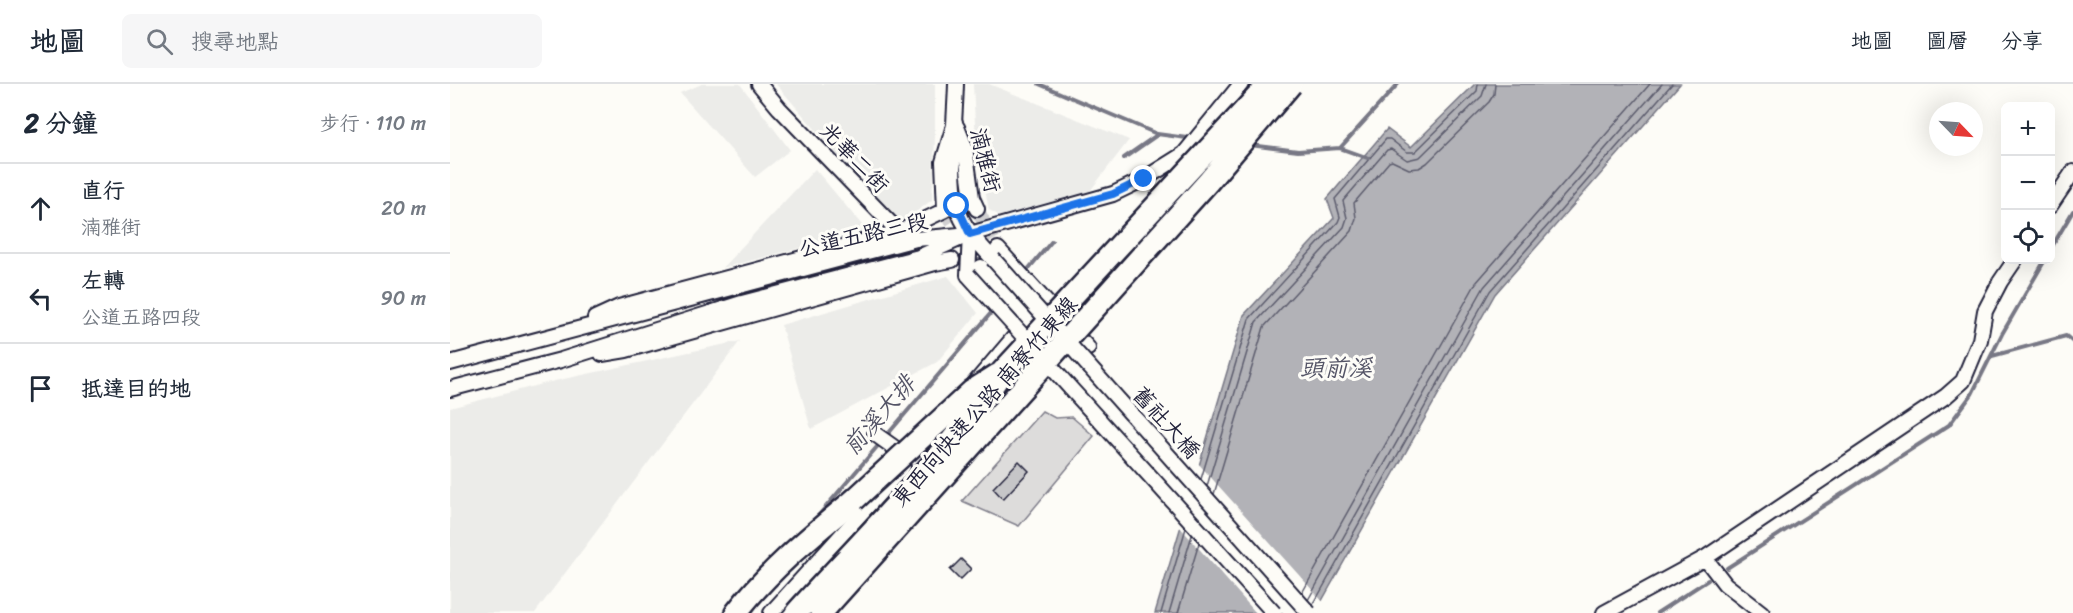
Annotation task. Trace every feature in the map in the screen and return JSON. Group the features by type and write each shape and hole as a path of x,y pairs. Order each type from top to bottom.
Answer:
{"highway":[{"name":"東西向快速公路 南寮竹東線","path":"796,613 904,495 976,411 1002,372 1269,84"},
{"name":"東西向快速公路 南寮竹東線","path":"821,613 1200,191 1291,84"},
{"path":"736,613 749,596 802,544 854,501 972,391 1002,372"}],"street":[{"name":"光華二街","path":"759,84 779,108 898,232"},
{"name":"湳雅街","path":"956,84 954,176 957,206 970,234 991,258 1015,270 1088,348"},
{"path":"970,234 1113,194 1144,179 1184,154 1241,84"},
{"name":"湳雅街","path":"955,122 965,147 972,198 977,209"},
{"name":"湳雅街","path":"945,210 943,162 955,122"},
{"path":"2055,199 2073,172"},
{"name":"公道五路三段","path":"560,333 619,307 898,232 945,210"},
{"name":"公道五路三段","path":"450,363 916,239 970,234"},
{"name":"公道五路三段","path":"450,389 561,360 742,303 919,257 970,234"},
{"name":"湳雅街","path":"970,234 968,275 1274,613"},
{"name":"湳雅街","path":"991,258 996,286 1029,321"},
{"name":"舊社大橋","path":"991,258 1309,613"},
{"name":"公道五路三段","path":"561,360 626,350 952,260"},
{"path":"1604,613 1705,558 1946,396 1963,381 1980,340 1985,311 2012,264"},
{"path":"771,613 881,492 1045,301"},
{"path":"881,492 899,451 937,427"},
{"path":"875,435 899,451"},
{"path":"1705,558 1725,584 1762,613"}],"shaded area":[{"path":"702,84 740,84 790,150 755,177 680,93"},
{"path":"776,84 935,84 932,200 898,225"},
{"path":"973,84 989,84 1129,140 1090,191 1000,216 989,210 976,144"},
{"path":"815,169 867,231 722,268"},
{"path":"948,276 978,313 937,362 811,429 781,325"},
{"path":"740,341 535,613 450,613 450,408 550,382"},
{"path":"1042,411 1055,418 1072,417 1094,436 1019,526 962,501"}],"water":[{"name":"頭前溪","path":"1475,84 1680,84 1495,294 1315,613 1155,613 1244,315 1334,218 1327,199 1387,129 1411,147"}],"pier":[{"path":"1197,462 1325,604 1319,613 1256,613 1178,525"}],"building":[{"path":"1019,461 1029,471 1003,499 993,488"},
{"path":"961,559 971,569 960,580 950,570"}],"waterway":[{"path":"1039,84 1157,134 1187,138"},
{"name":"前溪大排","path":"1250,145 1298,151 1340,148 1398,84"},
{"name":"前溪大排","path":"1124,158 1157,135"},
{"path":"1340,148 1368,158"},
{"path":"2055,242 2073,211"},
{"name":"前溪大排","path":"1025,273 1052,241"},
{"path":"1727,568 1949,425 1972,394 2002,334 2043,264"},
{"name":"前溪大排","path":"813,522 1014,286"},
{"path":"1992,356 2066,336 2073,342"},
{"path":"1657,613 1708,580"}],"tunnel":[{"path":"977,209 998,249"},
{"path":"945,210 981,267"}],"route":[{"path":"957,206 970,234 1113,194 1144,179"}]}
